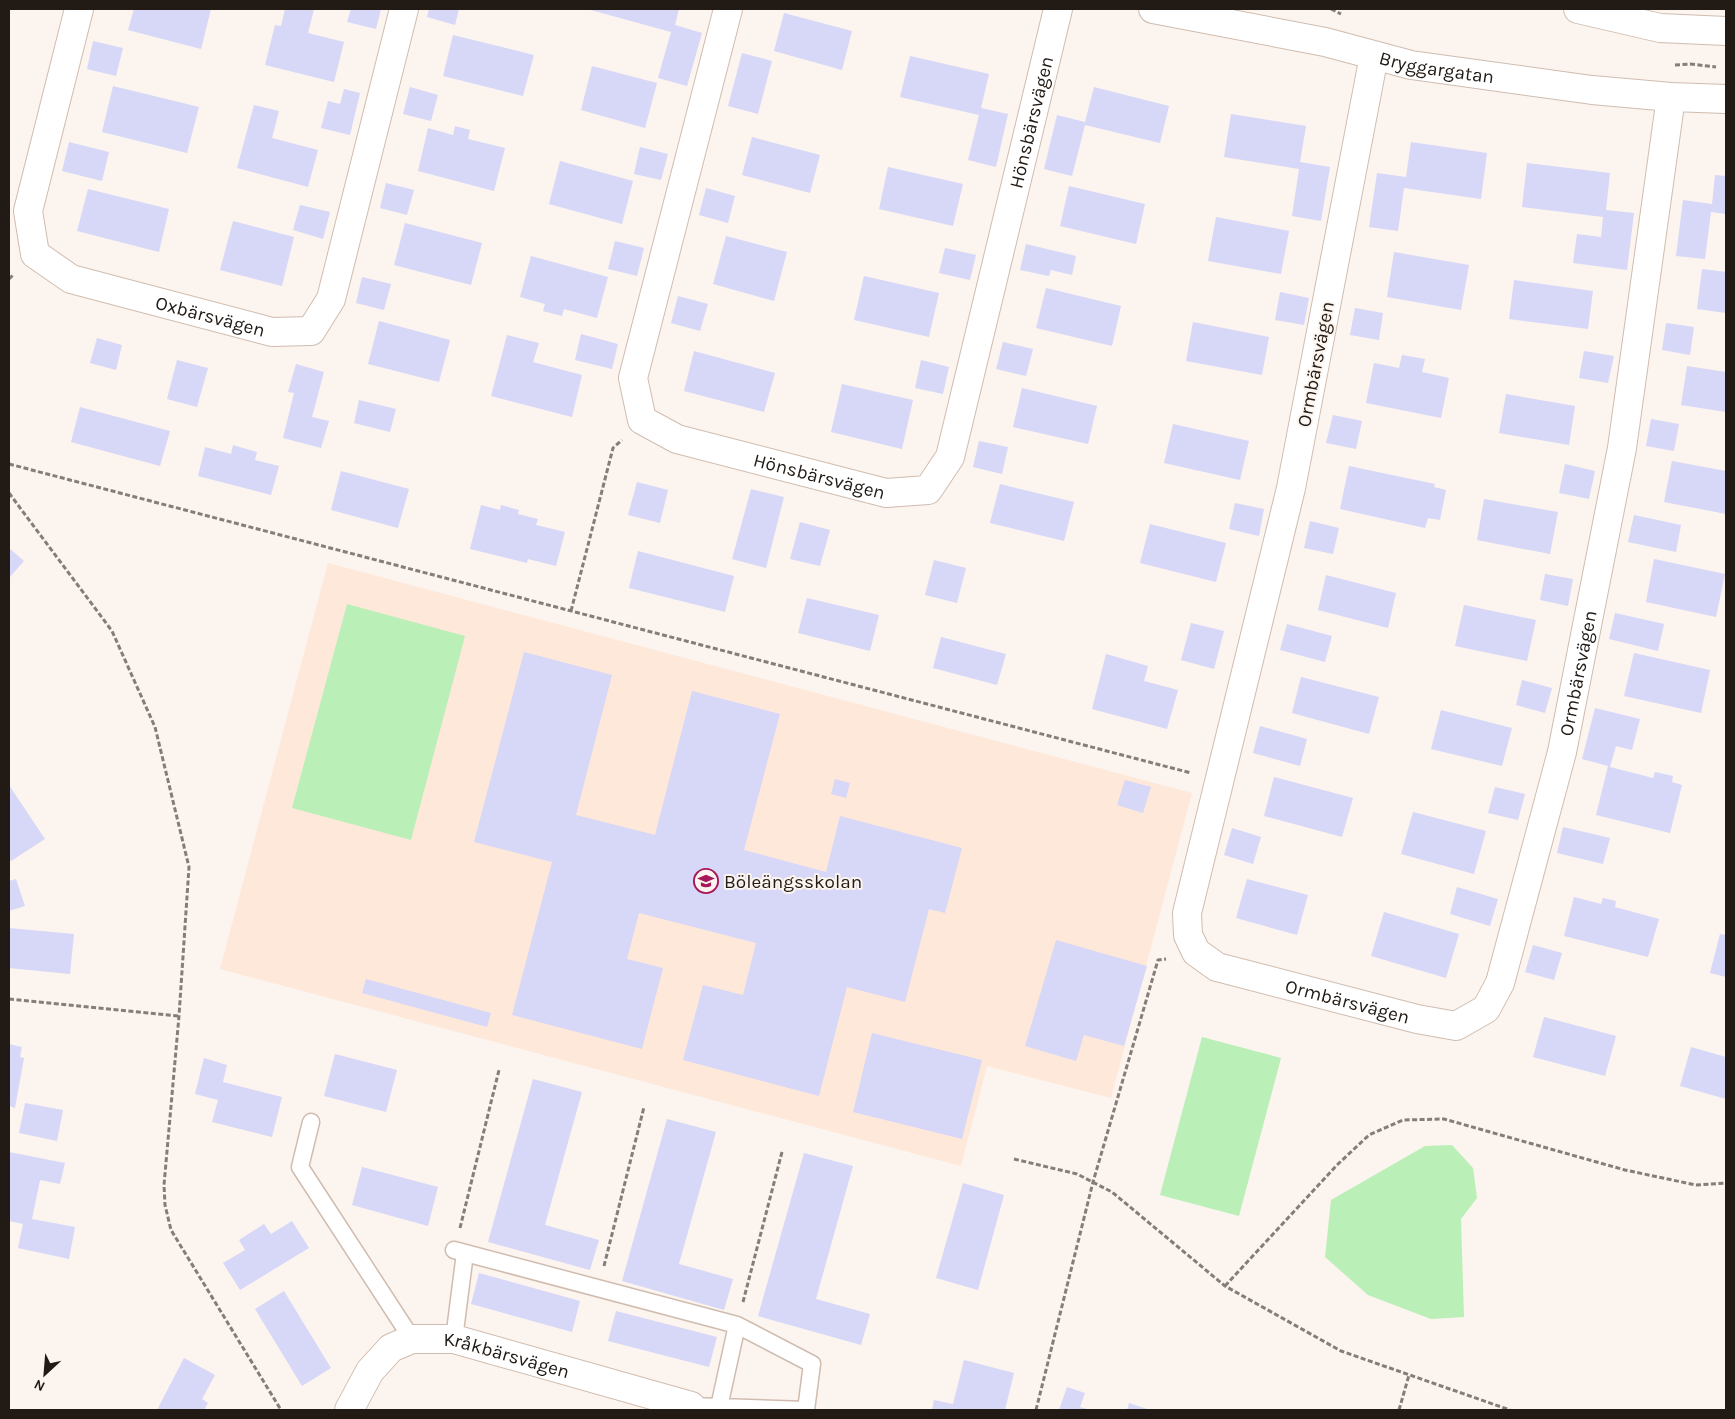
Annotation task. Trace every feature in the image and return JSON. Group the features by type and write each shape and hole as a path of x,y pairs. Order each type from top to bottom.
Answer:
{"street":[{"name":"Oxbärsvägen","path":"79,9 28,211 35,254 71,279 272,332 311,332 331,299 404,9"},
{"path":"642,420 634,378 728,9"},
{"name":"Hönsbärsvägen","path":"642,420 677,439 886,493 928,490 950,457 1058,9"},
{"name":"Bryggargatan","path":"1153,9 1325,42 1411,65 1592,90 1726,100"},
{"path":"1578,9 1660,28 1726,31"},
{"name":"Ormbärsvägen","path":"1374,56 1292,488 1187,913 1188,935 1196,952 1217,966 1416,1020 1456,1026 1486,1009 1500,983 1562,752 1622,448 1671,97"},
{"name":"Kråkbärsvägen","path":"349,1410 370,1371 391,1348 412,1338 454,1339 690,1408"}],"lane":[{"path":"311,1122 300,1167 412,1338"},
{"path":"454,1339 460,1252 737,1325 812,1364 806,1410 690,1408"},
{"path":"719,1407 737,1325"}],"path":[{"path":"571,611 613,448 642,420"},
{"path":"9,464 1220,780"},
{"path":"9,494 112,631 155,726 188,867 179,1016 164,1185 165,1205 171,1230 281,1410"},
{"path":"1036,1410 1093,1182 1158,960 1196,952"},
{"path":"9,999 179,1016"},
{"path":"460,1252 499,1070"},
{"path":"599,1288 644,1108"},
{"path":"1225,1286 1337,1165 1369,1135 1403,1120 1444,1119 1625,1170 1696,1185 1726,1183"},
{"path":"737,1325 782,1152"},
{"path":"1014,1159 1077,1174 1112,1192 1225,1286 1341,1351 1510,1410"},
{"path":"1400,1410 1409,1375"}],"shaded area":[{"name":"Böleängsskolan","path":"328,563 1192,793 1111,1098 987,1066 961,1166 220,969"}],"green space":[{"path":"347,604 465,636 411,840 292,808"},
{"path":"1202,1037 1281,1058 1239,1216 1160,1195"},
{"path":"1452,1145 1473,1168 1477,1198 1461,1219 1464,1317 1431,1319 1368,1295 1325,1257 1331,1200 1425,1146"}],"building":[{"path":"134,9 211,9 201,49 128,30"},
{"path":"285,9 314,9 308,33 344,42 334,82 265,65 275,25 281,26"},
{"path":"351,9 381,9 376,29 347,22"},
{"path":"429,9 459,9 455,25 427,17"},
{"path":"587,9 679,9 675,25 702,33 687,86 658,78 671,32"},
{"path":"784,13 852,31 842,70 774,51"},
{"path":"453,35 534,55 523,96 443,76"},
{"path":"93,41 123,48 116,76 87,69"},
{"path":"742,53 772,61 758,114 728,106"},
{"path":"910,56 989,74 981,108 1008,114 996,167 968,160 979,115 900,97"},
{"path":"592,66 657,83 645,128 581,110"},
{"path":"113,86 199,107 187,153 102,132"},
{"path":"410,87 438,95 431,121 403,114"},
{"path":"1094,87 1169,106 1160,143 1085,125 1072,176 1044,169 1057,115 1085,122"},
{"path":"344,89 360,93 350,135 321,128 328,101 340,104"},
{"path":"254,105 279,111 272,138 318,150 308,187 237,168"},
{"path":"1231,114 1306,126 1300,162 1330,167 1321,221 1292,216 1299,169 1224,157"},
{"path":"455,126 470,130 468,139 505,148 494,191 418,171 428,128 453,135"},
{"path":"752,137 820,155 810,193 742,175"},
{"path":"69,142 109,152 102,181 62,171"},
{"path":"1411,142 1487,153 1481,199 1404,188 1398,231 1369,227 1377,173 1406,177"},
{"path":"640,147 668,154 661,180 634,174"},
{"path":"560,161 633,181 622,224 549,204"},
{"path":"1527,163 1610,173 1606,210 1634,213 1627,270 1573,263 1577,234 1601,237 1603,217 1522,207"},
{"path":"888,167 963,184 953,226 879,209"},
{"path":"1715,175 1726,176 1726,214 1711,212 1705,259 1676,256 1683,200 1712,204"},
{"path":"386,183 414,190 407,215 380,208"},
{"path":"1069,186 1145,204 1136,244 1060,226"},
{"path":"706,188 735,196 728,223 699,215"},
{"path":"88,189 169,209 159,252 77,231"},
{"path":"300,205 330,212 323,239 293,230"},
{"path":"1216,217 1289,231 1281,274 1208,261"},
{"path":"233,221 294,237 282,286 220,270"},
{"path":"405,223 482,243 471,285 394,265"},
{"path":"726,236 787,252 774,301 713,284"},
{"path":"615,241 644,248 637,276 608,269"},
{"path":"1026,244 1076,256 1072,275 1051,270 1049,276 1020,270"},
{"path":"945,248 976,255 970,280 939,273"},
{"path":"1394,252 1469,265 1461,310 1387,297"},
{"path":"531,256 608,277 597,318 564,309 562,316 543,311 545,304 520,297"},
{"path":"1702,269 1726,272 1726,313 1697,309"},
{"path":"864,276 939,293 929,337 854,320"},
{"path":"362,277 391,284 384,310 356,303"},
{"path":"1514,280 1593,291 1588,329 1509,319"},
{"path":"1046,288 1121,306 1112,346 1036,328"},
{"path":"1280,292 1309,298 1304,325 1275,320"},
{"path":"678,296 708,304 700,331 671,323"},
{"path":"1355,308 1383,313 1379,340 1350,335"},
{"path":"379,321 450,340 439,382 368,364"},
{"path":"1193,322 1269,337 1262,375 1186,361"},
{"path":"1666,323 1694,327 1690,355 1662,350"},
{"path":"581,334 618,344 612,369 575,360"},
{"path":"507,335 539,343 533,362 582,375 572,417 491,396"},
{"path":"97,338 122,345 116,370 90,363"},
{"path":"1003,342 1033,349 1026,376 996,369"},
{"path":"694,351 775,373 764,412 684,391"},
{"path":"1584,351 1614,356 1608,383 1579,378"},
{"path":"1402,355 1425,359 1422,372 1449,378 1441,418 1366,403 1374,363 1399,368"},
{"path":"177,360 208,368 197,407 167,399"},
{"path":"921,360 949,367 943,394 915,388"},
{"path":"296,364 324,372 312,417 329,421 321,448 283,438 294,393 288,392"},
{"path":"1687,366 1726,372 1726,412 1681,405"},
{"path":"842,384 913,400 902,449 831,432"},
{"path":"1022,388 1097,406 1088,444 1013,427"},
{"path":"1506,394 1575,406 1569,445 1499,433"},
{"path":"359,400 396,409 390,432 354,423"},
{"path":"80,407 170,431 160,466 71,442"},
{"path":"1333,415 1362,421 1356,449 1326,443"},
{"path":"1651,419 1679,424 1674,451 1646,446"},
{"path":"1173,424 1249,441 1240,480 1164,463"},
{"path":"979,441 1008,447 1002,474 973,467"},
{"path":"233,445 257,452 255,460 279,466 271,495 198,476 205,447 231,454"},
{"path":"1672,461 1726,471 1726,514 1664,502"},
{"path":"1565,464 1595,471 1589,499 1559,493"},
{"path":"1349,466 1435,484 1434,487 1446,490 1440,520 1428,518 1425,528 1340,509"},
{"path":"341,471 409,489 398,528 331,510"},
{"path":"637,482 668,490 660,523 628,515"},
{"path":"1000,484 1074,502 1064,541 990,523"},
{"path":"751,489 784,497 766,568 732,559"},
{"path":"1484,499 1558,512 1550,554 1477,540"},
{"path":"1235,503 1264,509 1259,536 1229,529"},
{"path":"481,505 500,510 501,505 519,510 518,514 538,519 536,525 565,532 556,566 528,559 527,563 470,549"},
{"path":"1634,515 1681,525 1676,552 1628,542"},
{"path":"1310,521 1339,528 1333,554 1304,548"},
{"path":"800,522 830,530 820,566 790,559"},
{"path":"1150,524 1226,543 1216,582 1140,563"},
{"path":"9,548 24,561 9,578"},
{"path":"638,551 734,576 725,612 629,588"},
{"path":"1654,559 1725,574 1716,617 1646,602"},
{"path":"934,560 966,568 957,603 925,595"},
{"path":"1545,574 1573,579 1568,606 1540,600"},
{"path":"1326,575 1396,593 1388,628 1318,610"},
{"path":"807,598 879,615 870,651 798,633"},
{"path":"1464,605 1536,620 1527,661 1455,646"},
{"path":"1615,613 1664,624 1658,651 1609,639"},
{"path":"1191,623 1224,631 1214,669 1181,660"},
{"path":"1287,624 1332,636 1325,662 1280,650"},
{"path":"941,637 1006,654 997,685 933,668"},
{"path":"524,652 612,675 576,815 655,835 692,691 780,714 744,850 826,872 840,816 962,848 945,913 929,909 905,1002 847,987 819,1096 683,1060 703,985 743,995 756,943 639,913 627,959 663,968 642,1049 512,1015 552,862 474,842"},
{"path":"1634,653 1710,670 1701,713 1624,696"},
{"path":"1106,654 1148,666 1144,681 1178,690 1167,729 1092,709"},
{"path":"1301,677 1379,697 1369,734 1292,713"},
{"path":"1522,680 1552,688 1545,713 1516,705"},
{"path":"1595,708 1640,719 1632,750 1616,746 1610,767 1653,778 1655,772 1673,776 1672,782 1682,785 1670,833 1596,815 1608,766 1582,759"},
{"path":"1441,710 1512,728 1502,766 1431,749"},
{"path":"1260,726 1307,739 1300,766 1253,753"},
{"path":"1274,777 1353,798 1342,837 1264,816"},
{"path":"835,779 850,783 846,798 831,794"},
{"path":"1125,780 1151,787 1143,813 1117,805"},
{"path":"9,785 45,839 11,861 9,858"},
{"path":"1495,787 1525,794 1518,820 1488,813"},
{"path":"1413,812 1486,831 1474,874 1401,854"},
{"path":"1563,827 1610,838 1603,864 1557,853"},
{"path":"1232,828 1261,837 1253,864 1224,855"},
{"path":"16,879 25,906 9,911 9,881"},
{"path":"1247,879 1308,895 1297,935 1236,918"},
{"path":"1457,887 1498,899 1490,926 1450,914"},
{"path":"1574,897 1601,904 1603,898 1616,901 1615,907 1659,919 1648,957 1564,936"},
{"path":"1384,912 1459,934 1446,978 1371,956"},
{"path":"9,928 74,934 70,974 9,968"},
{"path":"1720,934 1726,935 1726,977 1710,973"},
{"path":"1056,940 1147,966 1124,1046 1084,1035 1076,1061 1025,1046"},
{"path":"1533,945 1562,953 1554,980 1525,972"},
{"path":"366,979 491,1013 487,1027 362,993"},
{"path":"1544,1017 1616,1036 1605,1076 1533,1057"},
{"path":"872,1033 982,1060 962,1139 853,1112"},
{"path":"9,1044 22,1047 20,1057 24,1058 15,1108 9,1106"},
{"path":"1691,1047 1726,1057 1726,1099 1680,1086"},
{"path":"335,1054 397,1070 386,1112 324,1096"},
{"path":"204,1058 227,1065 223,1082 282,1097 272,1137 212,1122 218,1100 195,1094"},
{"path":"533,1079 582,1092 545,1225 599,1240 590,1270 488,1242"},
{"path":"25,1103 63,1110 57,1141 19,1133"},
{"path":"667,1119 716,1132 679,1264 733,1279 724,1310 622,1281"},
{"path":"9,1152 65,1163 60,1184 40,1180 32,1219 75,1227 69,1259 18,1248 23,1224 9,1221"},
{"path":"804,1153 853,1166 816,1299 870,1314 861,1345 758,1316"},
{"path":"362,1167 438,1187 428,1226 352,1205"},
{"path":"963,1183 1004,1195 978,1290 936,1278"},
{"path":"292,1221 309,1248 240,1290 223,1263 245,1250 239,1240 264,1224 271,1234"},
{"path":"479,1273 580,1301 572,1332 471,1304"},
{"path":"284,1291 331,1368 302,1386 255,1309"},
{"path":"616,1311 717,1337 709,1367 608,1341"},
{"path":"184,1358 215,1375 202,1399 208,1403 204,1410 157,1410"},
{"path":"964,1360 1014,1373 1005,1410 932,1410 934,1400 953,1404"},
{"path":"1067,1387 1085,1393 1080,1407 1090,1410 1059,1410"},
{"path":"1129,1403 1150,1410 1127,1410"}],"place":[{"name":"Böleängsskolan","path":"706,881"}]}
